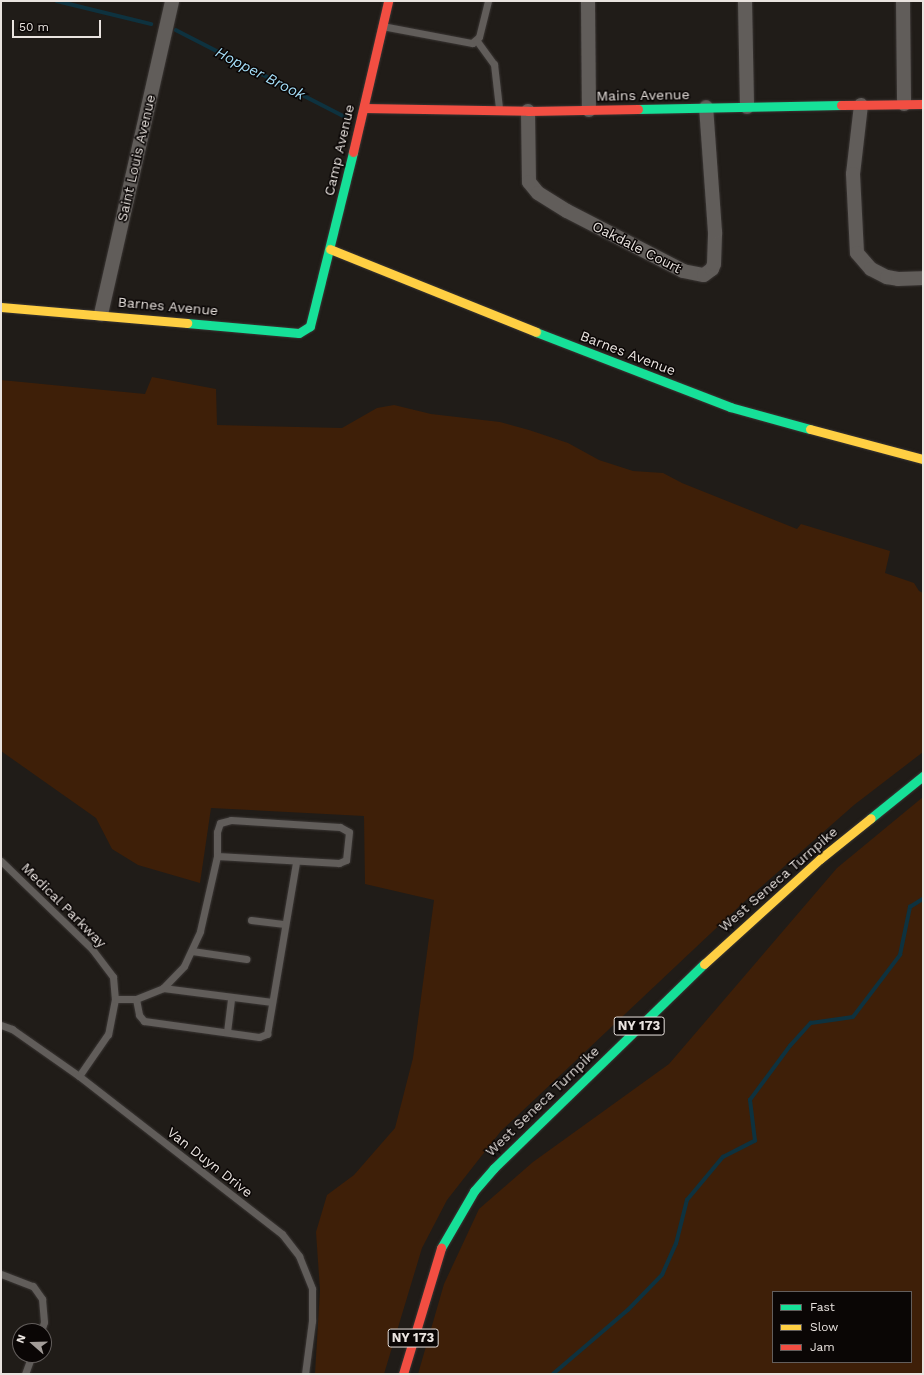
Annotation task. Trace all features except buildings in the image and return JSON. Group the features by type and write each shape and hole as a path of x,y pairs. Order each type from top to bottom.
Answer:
{"street":[{"name":"Saint Louis Avenue","path":"101,314 172,1"},
{"name":"Camp Avenue","path":"317,306 388,1"},
{"path":"588,1 589,110"},
{"path":"745,1 747,107"},
{"path":"903,1 904,104"},
{"name":"Mains Avenue","path":"364,108 528,111 923,104"},
{"path":"861,105 853,174 858,253 871,270 887,277 898,279 923,278"},
{"name":"Oakdale Court","path":"528,111 529,182 538,193 683,271 704,275 712,269 714,264 715,232 706,107"},
{"name":"Barnes Avenue","path":"330,249 571,346 730,407 923,459"},
{"name":"Barnes Avenue","path":"1,307 101,314 299,333 310,326 317,306"},
{"name":"West Seneca Turnpike","path":"403,1374 436,1260 448,1234 474,1191 494,1168 727,941 820,859 923,776"}],"lane":[{"path":"382,26 472,44 477,41 488,1"},
{"path":"477,41 494,64 498,76 499,110"},
{"path":"116,999 136,1000 163,988 177,975 192,951 200,931 217,856 217,832 220,824 231,820 340,827 348,832 346,860 339,863 296,862 217,856"},
{"name":"Medical Parkway","path":"1,861 92,949 113,977 116,999 108,1034 78,1076"},
{"path":"136,1000 139,1015 144,1021 259,1037 267,1034 296,862"},
{"path":"251,920 285,924"},
{"path":"192,951 246,959"},
{"path":"163,988 231,998 272,1002"},
{"path":"227,1032 231,998"},
{"name":"Van Duyn Drive","path":"1,1025 18,1034 78,1076 282,1234 299,1256 312,1288 312,1322 305,1374"},
{"path":"1,1274 33,1286 42,1299 44,1323"},
{"path":"25,1374 29,1363"}],"shaded area":[{"path":"152,377 216,389 217,425 342,428 377,408 394,405 431,414 500,422 529,430 568,443 599,460 633,471 663,473 682,483 797,529 801,524 890,551 885,573 914,583 919,591 923,593 923,752 854,805 745,901 501,1131 447,1200 422,1248 384,1374 315,1374 320,1290 316,1232 327,1195 354,1175 395,1128 413,1058 434,900 365,884 364,816 211,808 200,883 138,865 112,849 96,818 1,751 1,380 145,394"},
{"path":"923,797 923,1374 418,1374 444,1284 479,1209 533,1162 669,1064 837,868"}],"waterway":[{"name":"Hopper Brook","path":"57,1 151,24"},
{"name":"Hopper Brook","path":"176,30 345,117"},
{"path":"553,1374 628,1310 662,1275 676,1244 687,1200 723,1157 755,1141 750,1100 790,1046 811,1023 853,1017 900,955 910,907 923,899"}],"traffic: fast":[{"path":"638,109 841,105"},
{"path":"187,323 299,333 310,326 353,152"},
{"path":"536,332 730,407 810,429"},
{"path":"871,818 923,776"},
{"path":"441,1248 474,1191 494,1168 704,964"}],"traffic: slow":[{"path":"330,249 536,332"},
{"path":"1,307 187,323"},
{"path":"810,429 923,459"},
{"path":"704,964 820,859 871,818"}],"traffic: jam":[{"path":"353,152 388,1"},
{"path":"841,105 923,104"},
{"path":"364,108 528,111 638,109"},
{"path":"403,1374 441,1248"}]}
